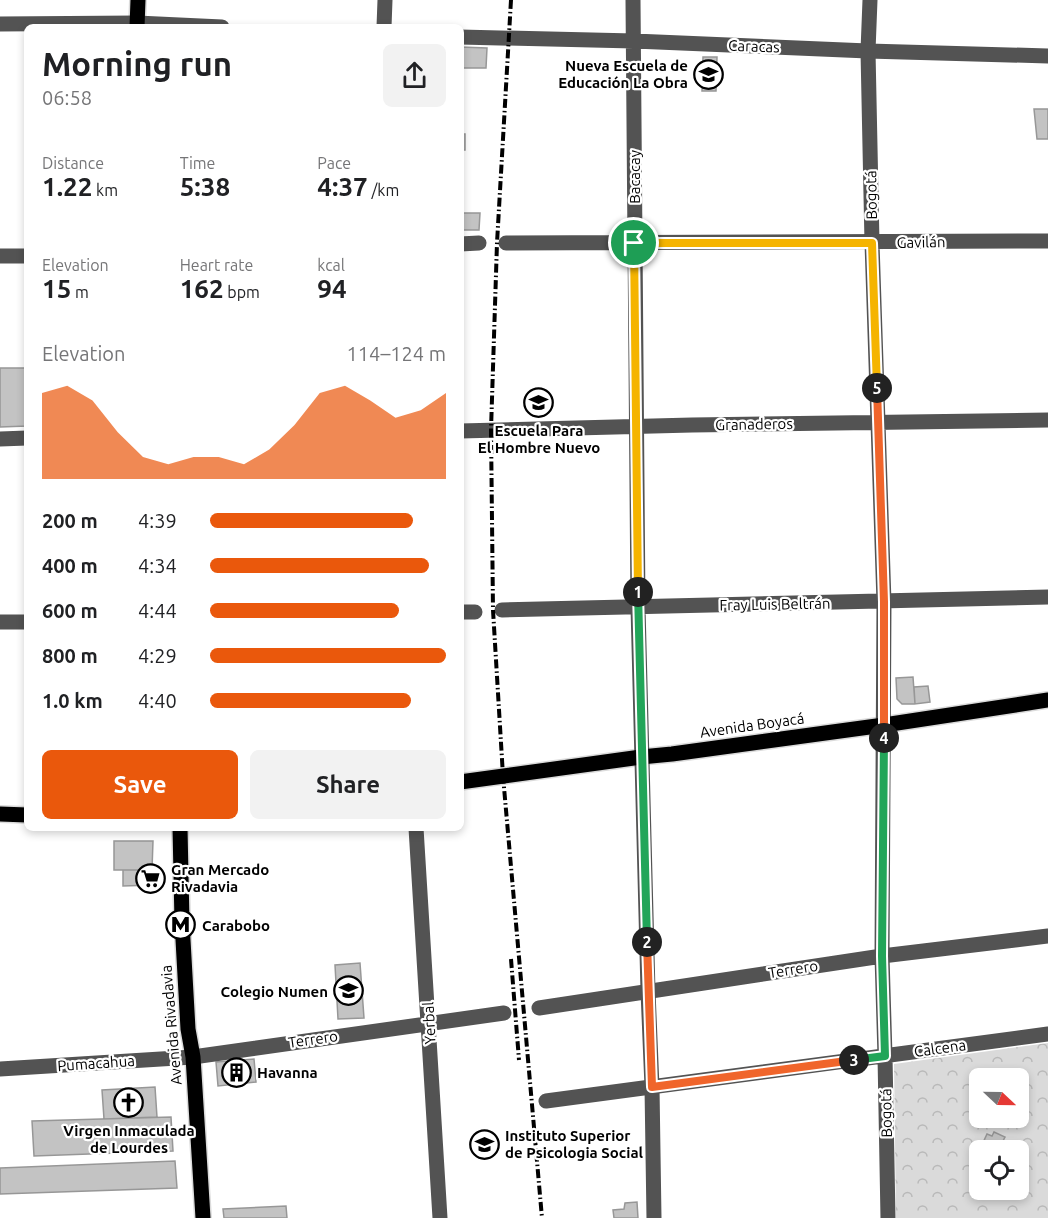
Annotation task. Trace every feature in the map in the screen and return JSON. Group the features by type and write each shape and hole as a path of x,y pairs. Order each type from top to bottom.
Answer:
{"main road":[{"path":"137,24 138,0"},
{"name":"Avenida Boyacá","path":"464,781 884,726 1048,700"},
{"path":"0,814 24,815"},
{"name":"Avenida Rivadavia","path":"180,831 188,1029 193,1056 203,1218"}],"street":[{"path":"384,24 385,0"},
{"name":"Bacacay","path":"633,0 638,607 654,1218"},
{"name":"Bogotá","path":"870,0 868,51 872,243 884,602 882,956 888,1218"},
{"path":"0,24 24,24"},
{"name":"Caracas","path":"464,36 1048,56"},
{"name":"Gavilán","path":"506,243 1048,241"},
{"path":"464,244 479,243"},
{"path":"0,256 24,256"},
{"name":"Granaderos","path":"464,431 1048,420"},
{"path":"0,439 24,438"},
{"name":"Fray Luis Beltrán","path":"502,610 1048,597"},
{"path":"0,622 24,622"},
{"name":"Yerbal","path":"416,831 440,1218"},
{"name":"Terrero","path":"539,1008 882,956 1048,936"},
{"name":"Terrero","path":"193,1056 504,1013"},
{"name":"Calcena","path":"546,1101 1048,1034"},
{"name":"Pumacahua","path":"0,1069 193,1056"}],"green space":[{"path":"1048,1043 1048,1218 896,1218 894,1064"}],"building":[{"path":"464,47 487,48 486,68 464,68"},
{"name":"Nueva Escuela de Educación La Obra","path":"703,57 717,57 716,91 702,91"},
{"path":"1034,109 1048,109 1048,139 1037,139"},
{"path":"464,213 480,213 479,230 464,230"},
{"path":"0,368 24,368 24,426 0,427"},
{"path":"913,677 915,704 902,704 897,699 896,678"},
{"path":"928,686 930,702 915,704 914,687"},
{"path":"114,841 153,841 152,870 114,870"},
{"path":"123,870 152,870 153,885 123,886"},
{"name":"Colegio Numen","path":"360,963 364,1018 338,1019 335,965"},
{"name":"Havanna","path":"254,1059 256,1082 218,1086 216,1062"},
{"name":"Virgen Inmaculada de Lourdes","path":"155,1087 157,1117 104,1119 102,1090"},
{"path":"171,1117 173,1151 34,1156 32,1121"},
{"path":"994,1132 1005,1137 1004,1140 984,1140 987,1134 992,1136"},
{"path":"175,1161 177,1188 0,1194 0,1168"},
{"path":"637,1202 638,1218 614,1218 613,1210 624,1209 625,1203"},
{"path":"286,1206 287,1218 224,1218 223,1209"}],"railway":[{"path":"511,0 497,243 491,430 493,610 503,776 542,1218"},
{"path":"511,959 519,1060"}],"place":[{"name":"Nueva Escuela de Educación La Obra","path":"709,74"},
{"name":"Escuela Para El Hombre Nuevo","path":"539,403"},
{"name":"Gran Mercado Rivadavia","path":"150,878"},
{"name":"Carabobo","path":"181,925"},
{"name":"Colegio Numen","path":"349,991"},
{"name":"Havanna","path":"236,1072"},
{"name":"Virgen Inmaculada de Lourdes","path":"129,1103"},
{"name":"Instituto Superior de Psicologia Social","path":"484,1144"}],"route":[{"path":"634,243 872,243 884,602 882,956 885,1056 652,1087 638,607 634,243"}]}
